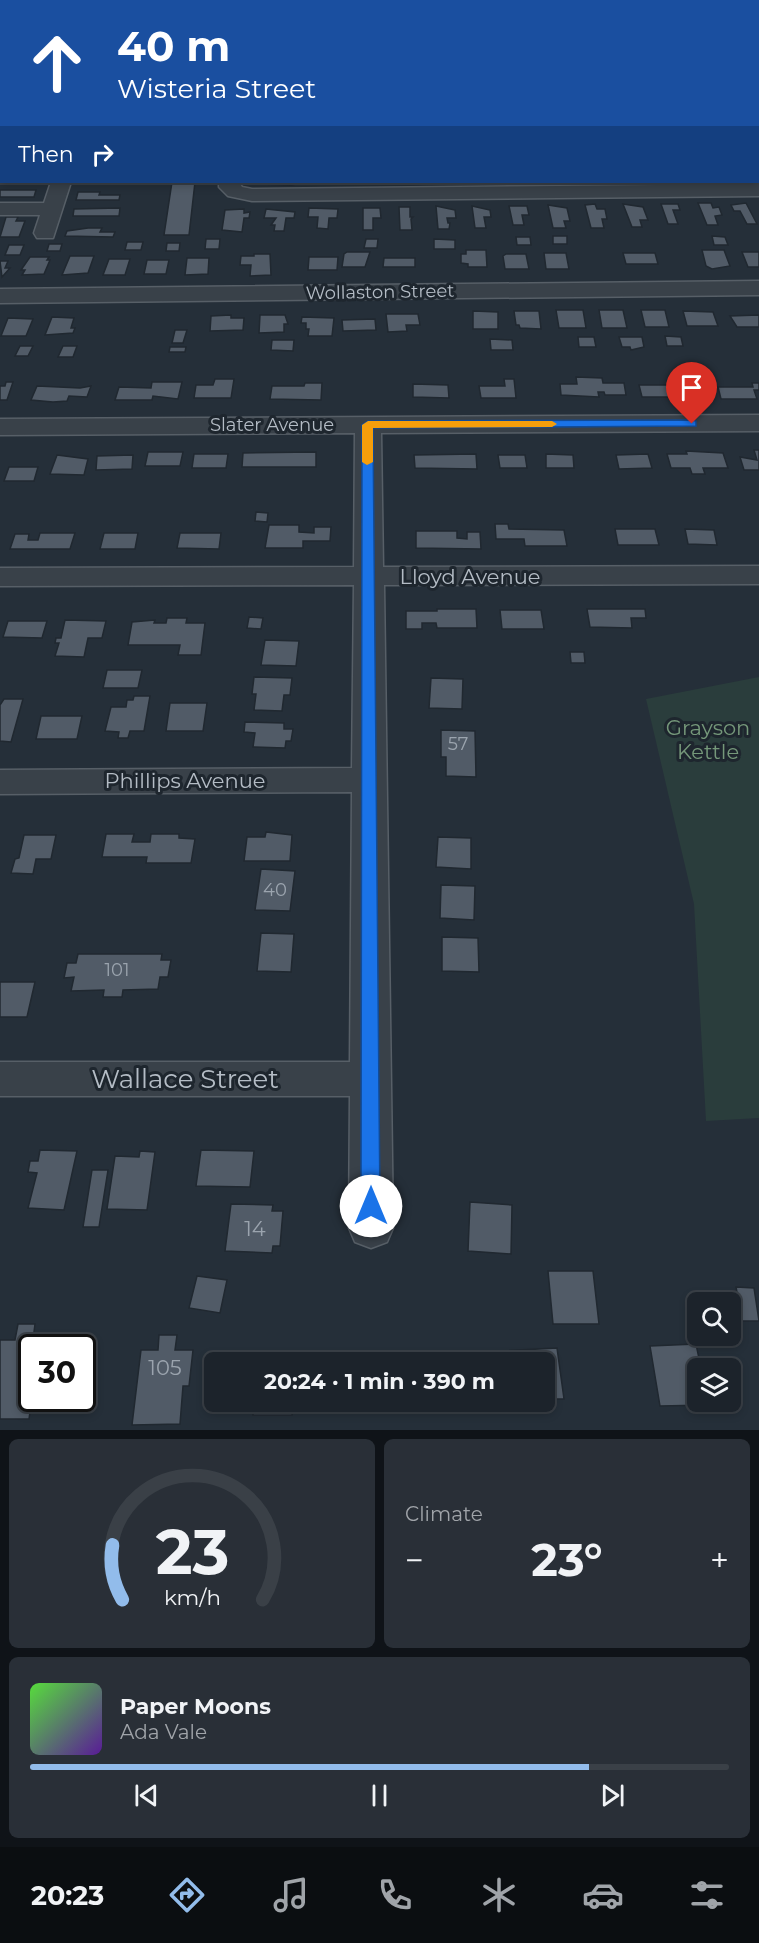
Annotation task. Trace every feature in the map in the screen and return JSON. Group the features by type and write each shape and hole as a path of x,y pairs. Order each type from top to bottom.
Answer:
{"street":[{"path":"45,233 61,183"},
{"path":"229,183 229,187 235,192 252,195 414,188 759,190"},
{"path":"0,209 52,208"},
{"name":"Wollaston Street","path":"0,296 759,288"},
{"name":"Slater Avenue","path":"0,427 759,423"},
{"path":"368,425 366,578 370,780 371,1228"},
{"name":"Lloyd Avenue","path":"0,578 759,575"},
{"name":"Phillips Avenue","path":"0,782 370,780"},
{"name":"Wallace Street","path":"0,1078 371,1059"}],"green space":[{"name":"Grayson Kettle","path":"759,677 759,1118 706,1121 694,904 646,699"}],"building":[{"path":"172,183 195,183 189,235 164,235"},
{"path":"260,183 303,183 291,185"},
{"path":"0,190 36,190 34,197 0,197"},
{"path":"78,192 120,195 119,200 76,200"},
{"path":"698,203 711,203 713,208 719,207 722,215 715,216 718,225 707,225"},
{"path":"746,203 757,224 747,224 740,211 734,211 731,205"},
{"path":"595,204 597,209 605,209 607,219 602,219 604,228 591,228 585,205"},
{"path":"623,204 643,207 648,220 640,220 642,227 632,227"},
{"path":"661,204 678,204 680,210 673,210 678,224 668,224"},
{"path":"548,205 567,208 570,221 564,221 566,228 553,228"},
{"path":"436,206 455,210 456,218 447,218 450,223 449,229 438,229"},
{"path":"472,206 490,210 491,217 484,217 486,228 475,228"},
{"path":"509,206 527,206 529,215 522,215 524,225 513,225"},
{"path":"399,207 410,207 410,217 413,217 411,219 412,230 400,230"},
{"path":"120,208 119,216 73,216 74,209"},
{"path":"309,208 338,209 337,218 329,218 328,229 317,228 318,217 308,217"},
{"path":"363,208 380,208 381,218 373,218 373,230 363,230"},
{"path":"244,209 244,213 250,212 249,218 244,218 242,232 222,230 225,210"},
{"path":"266,209 295,212 294,218 286,218 284,231 274,231 275,225 271,225 276,218 264,218"},
{"path":"6,217 18,217 16,221 25,221 19,237 0,237"},
{"path":"102,228 100,232 115,232 113,237 65,236 67,231"},
{"path":"553,236 567,236 567,244 553,244"},
{"path":"712,236 725,237 728,245 714,245"},
{"path":"516,237 530,237 531,245 517,245"},
{"path":"206,239 220,239 219,249 205,249"},
{"path":"366,239 378,239 377,248 364,248"},
{"path":"434,239 455,240 455,249 434,249"},
{"path":"127,242 143,242 141,250 125,250"},
{"path":"167,243 180,243 179,251 166,251"},
{"path":"49,244 62,244 60,251 47,251"},
{"path":"9,245 24,245 20,255 5,255"},
{"path":"466,250 486,250 487,267 468,267 468,264 461,263 461,254 466,254"},
{"path":"702,250 724,250 730,266 712,269 706,266"},
{"path":"370,252 365,267 342,267 344,254"},
{"path":"742,252 759,252 759,267 748,267"},
{"path":"544,253 566,253 569,269 546,269"},
{"path":"623,253 655,253 658,264 626,264"},
{"path":"254,254 270,254 271,275 250,276 251,265 240,265 241,256 254,256"},
{"path":"526,254 529,269 505,269 503,256"},
{"path":"70,256 94,256 88,273 62,275"},
{"path":"30,257 49,257 47,260 50,260 44,274 22,275 25,270 21,270"},
{"path":"309,257 338,257 337,270 308,270"},
{"path":"187,258 209,258 208,274 185,275"},
{"path":"384,258 415,258 415,267 383,267"},
{"path":"109,259 130,259 125,275 103,275"},
{"path":"147,260 169,260 166,274 144,274"},
{"path":"0,261 8,261 5,268 10,268 2,277"},
{"path":"556,310 583,310 586,328 559,328"},
{"path":"599,310 623,310 627,328 602,328"},
{"path":"641,310 665,310 669,327 645,327"},
{"path":"473,311 498,312 498,329 473,329"},
{"path":"514,311 539,311 541,329 520,328 516,325"},
{"path":"683,311 713,312 718,326 687,326"},
{"path":"386,314 418,314 420,325 406,325 407,331 388,332"},
{"path":"231,315 231,318 244,318 243,330 210,331 211,316"},
{"path":"260,315 285,315 288,324 284,324 284,332 259,333"},
{"path":"759,315 759,327 737,327 730,316"},
{"path":"52,317 74,318 71,328 75,328 73,333 45,335"},
{"path":"302,317 334,318 332,336 308,336 309,329 306,329 306,323 301,323"},
{"path":"8,318 33,319 26,336 1,336"},
{"path":"375,319 376,330 343,331 342,320"},
{"path":"175,330 187,330 183,343 172,343"},
{"path":"665,336 681,337 683,346 667,346"},
{"path":"578,337 594,337 596,347 579,347"},
{"path":"619,337 642,337 644,347 631,350 630,347 622,347"},
{"path":"490,339 512,340 513,350 491,350"},
{"path":"272,340 294,340 293,351 271,350"},
{"path":"20,346 33,346 28,356 15,356"},
{"path":"63,346 77,346 73,357 58,357"},
{"path":"170,347 186,347 185,352 169,352"},
{"path":"576,377 602,378 603,383 624,383 626,395 605,395 604,392 598,392 599,397 561,395 560,384 577,384"},
{"path":"215,379 234,379 231,398 194,398 196,385 213,385"},
{"path":"504,379 514,379 516,398 481,398 479,386 505,386"},
{"path":"6,382 13,382 7,400 0,400 0,386 5,386"},
{"path":"152,382 182,382 178,399 153,396 152,400 115,400 119,387 151,388"},
{"path":"305,383 322,383 321,400 270,399 272,386 304,386"},
{"path":"752,383 759,383 759,390 754,390 757,399 721,399 718,387 753,387"},
{"path":"413,384 448,385 449,398 413,397"},
{"path":"639,385 676,385 679,397 642,397"},
{"path":"37,386 80,388 91,386 87,397 69,396 67,401 53,402 31,400"},
{"path":"754,450 759,450 759,470 744,470 740,457 757,460"},
{"path":"686,451 723,453 728,468 703,468 705,474 692,474 690,468 671,468 667,454 687,454"},
{"path":"148,452 183,452 180,466 145,466"},
{"path":"316,452 316,467 242,467 243,453"},
{"path":"194,454 228,454 226,468 192,468"},
{"path":"476,454 477,469 415,468 414,455"},
{"path":"546,454 573,455 574,468 546,468"},
{"path":"648,454 652,468 619,469 616,455"},
{"path":"57,455 88,459 84,475 50,474"},
{"path":"133,455 132,469 96,470 97,456"},
{"path":"498,455 525,455 527,468 500,468"},
{"path":"9,467 38,467 34,481 4,481"},
{"path":"256,512 268,513 267,522 255,521"},
{"path":"495,524 508,524 509,529 564,530 567,546 525,546 524,539 496,539"},
{"path":"269,525 299,525 299,532 314,533 314,527 331,527 330,541 303,541 303,548 265,548"},
{"path":"615,529 655,529 659,545 618,545"},
{"path":"685,529 714,530 717,545 688,544"},
{"path":"416,531 457,531 457,538 467,539 467,532 480,532 481,549 416,548"},
{"path":"40,533 75,533 70,549 10,549 15,534 29,534 28,540 38,540"},
{"path":"104,533 138,533 135,549 100,549"},
{"path":"180,533 221,533 219,549 177,548"},
{"path":"437,609 476,609 477,628 437,628 436,623 422,623 422,629 406,629 406,611 437,611"},
{"path":"587,609 645,609 646,618 631,618 632,628 590,627"},
{"path":"500,610 541,610 544,629 502,629"},
{"path":"249,617 263,618 261,629 247,628"},
{"path":"167,618 187,618 186,623 205,623 201,655 178,655 180,645 128,645 132,622 155,620 154,623 166,623"},
{"path":"65,620 106,621 102,638 88,638 84,657 55,656 59,643 55,643 56,638 61,638"},
{"path":"8,621 47,621 42,638 3,637"},
{"path":"265,640 299,641 296,666 261,665"},
{"path":"570,652 584,652 585,663 571,663"},
{"path":"107,670 142,670 138,688 103,688"},
{"path":"254,677 292,678 290,695 284,695 282,711 254,710 256,694 252,694"},
{"path":"431,678 463,679 462,709 429,708"},
{"path":"134,696 150,696 144,731 130,731 128,738 118,738 119,732 105,731 111,707 126,707 127,700 133,700"},
{"path":"4,699 23,699 11,742 0,741 0,705"},
{"path":"170,703 207,703 203,731 166,731"},
{"path":"41,716 82,716 77,739 36,739"},
{"path":"245,722 284,723 284,729 293,729 291,741 286,741 285,748 253,747 255,733 244,732"},
{"path":"441,730 475,731 476,777 446,776 446,757 441,757"},
{"path":"266,832 292,835 290,861 244,861 247,837 265,837"},
{"path":"106,834 134,834 132,842 150,842 151,834 179,834 179,838 195,839 191,863 146,863 147,857 102,857"},
{"path":"24,835 56,835 51,859 36,859 33,874 11,873 15,859 19,858"},
{"path":"438,837 471,838 471,869 436,867"},
{"path":"261,869 295,871 290,911 255,910"},
{"path":"441,885 475,886 474,920 440,918"},
{"path":"261,933 294,934 291,972 257,971"},
{"path":"442,937 478,938 479,972 442,971"},
{"path":"78,954 162,954 161,960 171,960 168,977 160,977 158,989 123,990 122,997 103,997 104,990 71,991 74,977 64,978 67,963 76,963"},
{"path":"0,982 35,982 27,1017 0,1017"},
{"path":"40,1150 77,1151 64,1210 28,1208 37,1173 28,1172 30,1161 38,1161"},
{"path":"201,1150 254,1151 250,1187 196,1186"},
{"path":"140,1151 155,1152 147,1210 107,1209 115,1156 139,1157"},
{"path":"92,1170 108,1170 99,1227 83,1227"},
{"path":"470,1202 512,1205 511,1254 468,1251"},
{"path":"231,1204 273,1205 272,1211 283,1211 280,1246 273,1246 272,1253 225,1251"},
{"path":"548,1271 593,1271 599,1324 553,1324"},
{"path":"197,1276 227,1280 220,1313 189,1308"},
{"path":"736,1287 754,1288 759,1321 742,1321 741,1292 737,1292"},
{"path":"18,1324 35,1324 34,1334 18,1334 18,1412 30,1412 29,1419 0,1419 0,1340 15,1340"},
{"path":"159,1335 177,1335 175,1350 193,1350 189,1386 183,1386 180,1424 132,1425 141,1350 158,1350"},
{"path":"650,1346 696,1346 699,1358 687,1358 687,1405 660,1406"},
{"path":"557,1348 564,1399 555,1399 555,1352 501,1351"},
{"path":"253,1412 292,1412 292,1415 253,1415"}],"slow traffic":[{"path":"367,462 368,425 552,424"}],"route":[{"path":"371,1206 370,780 366,578 368,425 692,424"}]}
